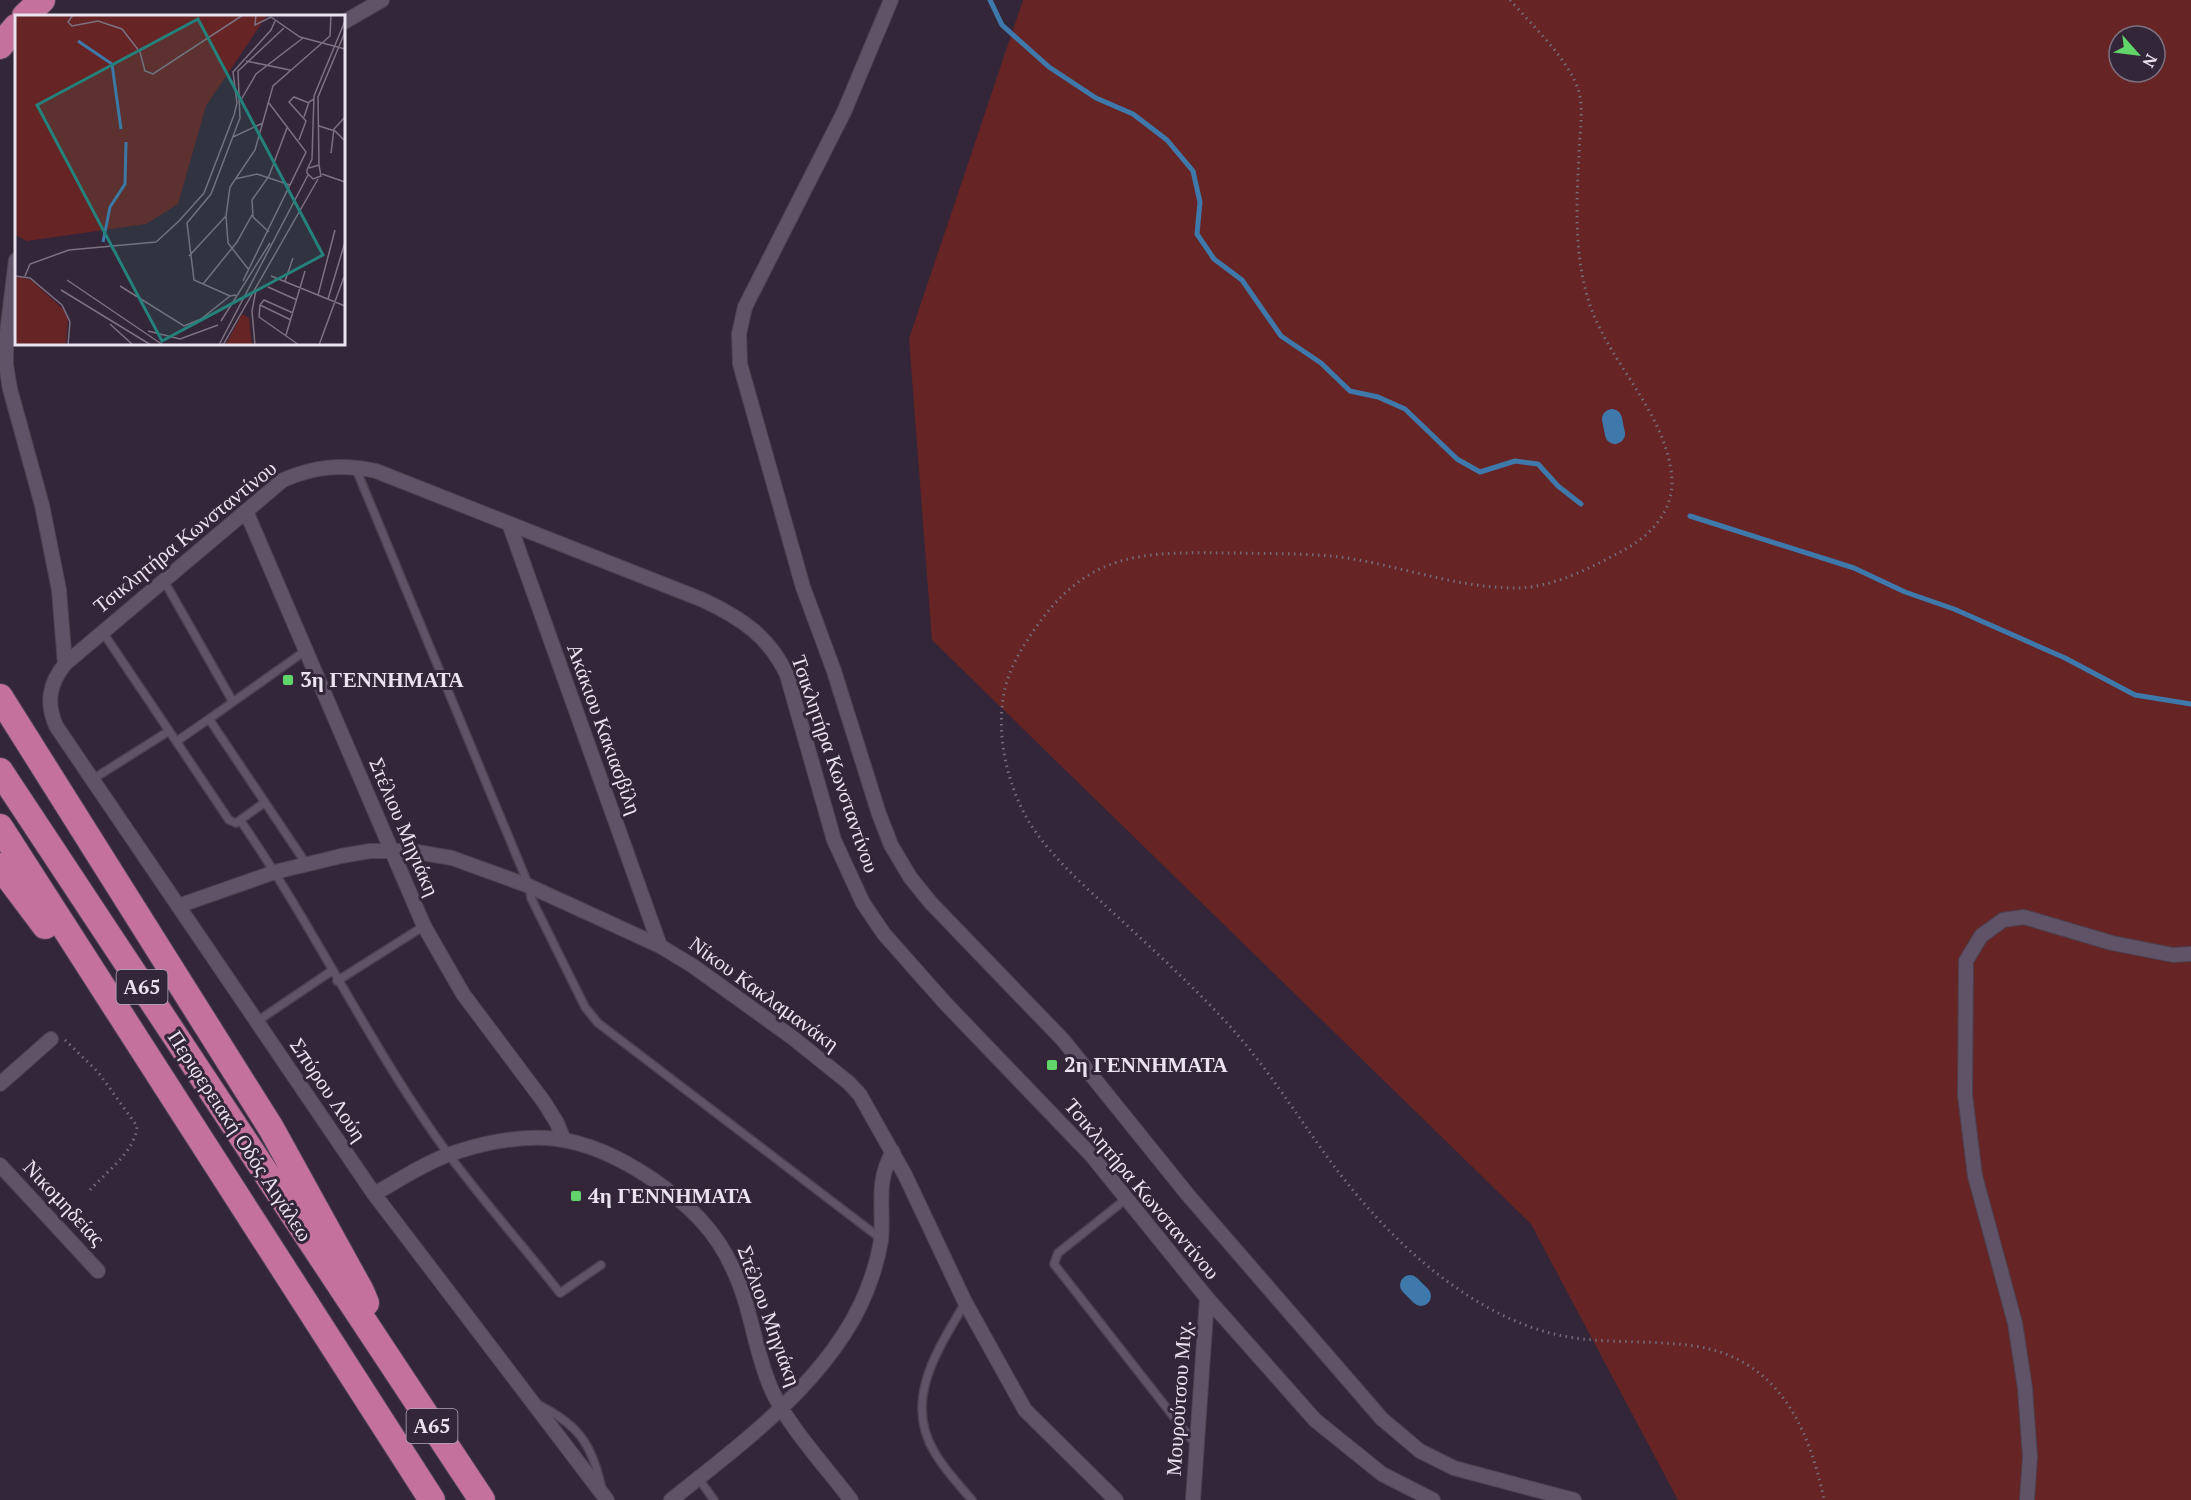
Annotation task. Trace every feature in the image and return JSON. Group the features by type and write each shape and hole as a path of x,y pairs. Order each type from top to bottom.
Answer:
{"highway":[{"path":"26,15 42,0"},
{"path":"0,46 15,28"},
{"path":"0,697 271,1128 362,1291 382,1352"},
{"name":"Περιφερειακή Οδός Αιγάλεω","path":"0,771 482,1500"},
{"name":"Περιφερειακή Οδός Αιγάλεω","path":"0,827 131,1027 432,1500"},
{"path":"0,866 86,983 131,1027"}],"street":[{"path":"345,21 382,0"},
{"path":"891,0 844,112 745,308 739,334 740,364 803,587 834,671 891,845 910,877 930,902 1063,1040 1188,1195 1382,1419 1420,1451 1454,1468 1574,1500"},
{"path":"15,268 6,341 6,365 10,389 42,505 59,590 65,664"},
{"name":"Τσικλητήρα Κωνσταντίνου","path":"52,684 65,664 102,631 283,480 319,468 355,467 384,474 510,526 703,600 743,621 767,641 787,675 834,840 848,873 874,921 946,1004 1092,1156 1207,1299 1315,1420 1382,1474 1433,1500"},
{"name":"Στέλιου Μηγιάκη","path":"246,511 424,926 463,994 544,1102 563,1138"},
{"name":"Ακάκιου Κακιασβίλη","path":"510,526 660,946"},
{"name":"Σπύρου Λούη","path":"52,684 49,698 53,719 256,1022 374,1194 605,1497"},
{"name":"Νίκου Κακλαμανάκη","path":"178,906 275,872 341,855 391,850 452,858 529,886 660,946 717,982 849,1083 860,1095 893,1152 965,1302 1025,1410 1116,1500"},
{"path":"2027,1500 2030,1457 2025,1388 2015,1323 1975,1176 1965,1095 1965,961 1981,936 2003,920 2024,917 2112,943 2173,955 2191,954"},
{"path":"0,1084 51,1039"},
{"name":"Στέλιου Μηγιάκη","path":"374,1194 449,1154 498,1142 546,1137 563,1138 592,1145 661,1185 703,1221 734,1270 770,1385 782,1408 851,1500"},
{"path":"671,1500 782,1408 813,1374 855,1313 872,1279 881,1239 879,1193 885,1168 893,1152"},
{"name":"Νικομηδείας","path":"0,1164 98,1271"},
{"name":"Μουρούτσου Μιχ.","path":"1193,1500 1207,1299"}],"lane":[{"path":"355,467 529,886 531,898 585,1007 598,1023 881,1239"},
{"path":"163,579 232,702"},
{"path":"102,631 229,820 234,823 264,803"},
{"path":"177,741 305,651"},
{"path":"209,719 307,865"},
{"path":"93,779 170,731"},
{"path":"240,820 275,872 338,981 449,1154 560,1293 601,1265"},
{"path":"338,981 424,926"},
{"path":"256,1022 333,970"},
{"path":"1126,1199 1058,1253 1054,1264 1197,1446"},
{"path":"965,1302 934,1358 925,1379 922,1400 927,1436 934,1452 972,1500"},
{"path":"698,1478 714,1500"}],"path":[{"path":"1510,0 1569,71 1579,89 1581,110 1577,182 1579,251 1586,294 1598,325 1662,438 1670,469 1672,490 1666,509 1652,532 1629,548 1578,572 1544,584 1522,588 1482,586 1342,558 1308,555 1143,554 1115,561 1079,580 1052,606 1027,640 1013,667 1003,697 1002,734 1006,767 1016,796 1046,845 1076,878 1226,1023 1285,1096 1367,1207 1422,1260 1458,1289 1525,1325 1558,1335 1694,1346 1728,1353 1748,1365 1776,1390 1796,1415 1816,1460 1824,1500"},
{"path":"51,1039 60,1038 82,1054 123,1104 137,1126 137,1136 132,1146 89,1191"}],"shaded area":[{"path":"1023,0 2191,0 2191,1500 1678,1500 1531,1224 932,640 909,339"}],"waterway":[{"path":"990,0 1002,25 1049,67 1096,98 1133,114 1167,140 1193,171 1200,202 1197,234 1214,259 1242,280 1281,336 1321,363 1350,391 1378,397 1405,409 1457,459 1480,472 1515,461 1538,464 1558,486 1581,504"},
{"path":"1612,419 1615,434"},
{"path":"1690,516 1854,568 1905,592 1954,609 2065,658 2135,695 2191,704"},
{"path":"1410,1285 1421,1296"}],"place":[{"name":"3η ΓΕΝΝΗΜΑΤΑ","path":"288,680"},
{"name":"2η ΓΕΝΝΗΜΑΤΑ","path":"1052,1065"},
{"name":"4η ΓΕΝΝΗΜΑΤΑ","path":"576,1196"}]}
